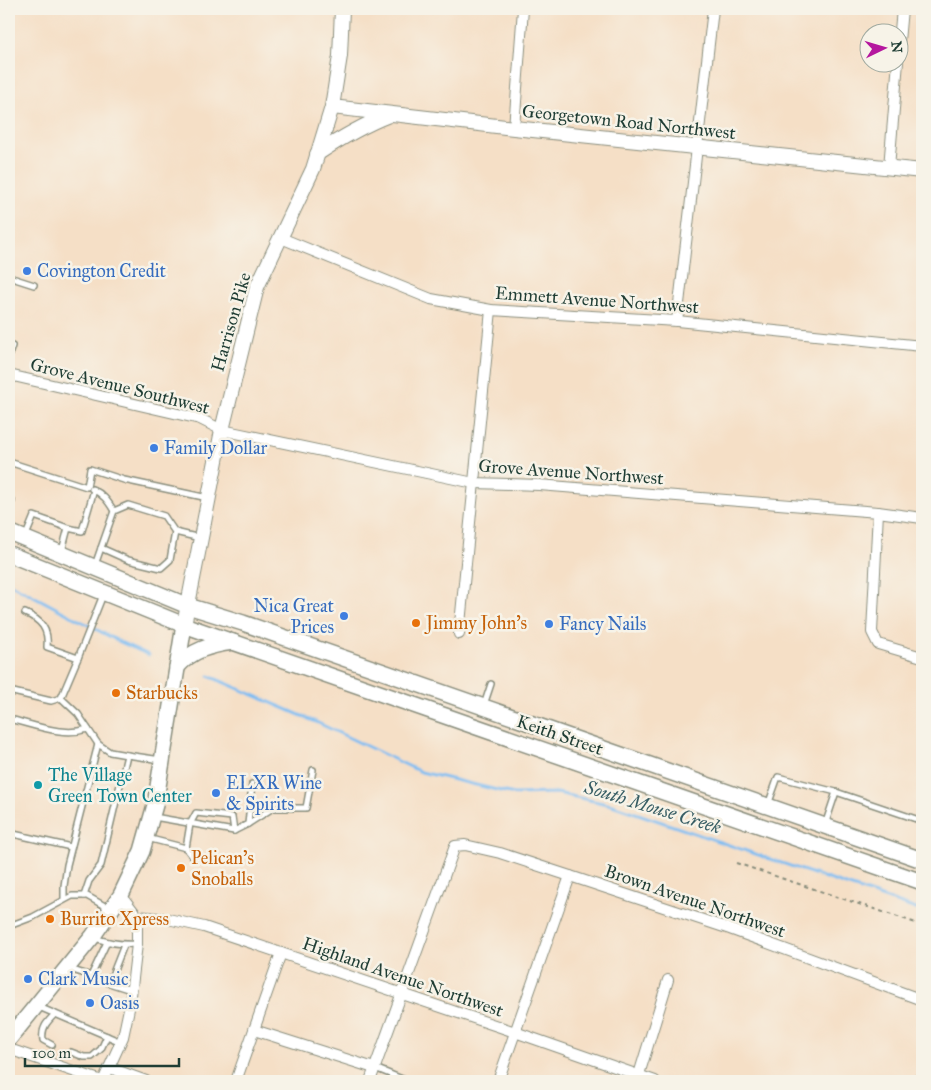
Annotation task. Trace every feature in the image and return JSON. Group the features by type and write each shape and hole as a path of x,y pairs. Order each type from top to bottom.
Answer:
{"main road":[{"name":"Harrison Pike","path":"184,625 222,430 257,287 313,168 332,107 340,56 342,9"},
{"name":"Georgetown Road Northwest","path":"332,107 698,148 922,170"},
{"path":"317,154 368,123 392,114"},
{"name":"Keith Street","path":"9,532 188,606 243,623 922,860"},
{"name":"Keith Street","path":"9,554 184,625 922,882"},
{"path":"9,1039 67,968 100,939 111,910 121,895 147,838 163,761 184,625"},
{"path":"177,668 186,656 216,644 234,642"},
{"path":"477,726 483,708"},
{"path":"818,847 825,827"}],"street":[{"path":"514,128 523,9"},
{"path":"677,321 713,9"},
{"path":"901,22 902,9"},
{"path":"889,167 897,72"},
{"name":"Emmett Avenue Northwest","path":"281,238 431,299 492,310 677,321 922,346"},
{"path":"459,634 492,310"},
{"name":"Grove Avenue Southwest","path":"9,375 200,419 222,430"},
{"name":"Grove Avenue Northwest","path":"222,430 474,483 539,484 878,512 922,518"},
{"path":"878,512 872,632 878,644 922,657"},
{"name":"Brown Avenue Northwest","path":"402,993 455,846 466,845 500,852 730,929 922,1000"},
{"path":"498,1081 570,876"},
{"path":"9,1049 103,1081 122,1042 127,1021 136,944 137,916 121,895"},
{"name":"Highland Avenue Northwest","path":"137,916 168,919 204,927 515,1032 638,1078 655,1081"},
{"path":"236,1081 246,1042 254,1030 281,953"},
{"path":"638,1078 668,980"},
{"path":"370,1081 402,993"},
{"path":"254,1030 374,1068"},
{"path":"110,1068 146,1081"},
{"path":"920,1081 922,1074"}],"lane":[{"path":"9,277 34,285"},
{"path":"9,355 12,346"},
{"path":"9,462 101,493 114,511"},
{"path":"87,487 90,469 124,480 208,498"},
{"path":"25,538 34,516 82,531 94,490"},
{"path":"9,500 12,501 9,508"},
{"path":"94,567 114,511 128,504 164,516 175,532 201,538"},
{"path":"61,554 68,528"},
{"path":"101,548 128,560 161,568 170,560 175,532"},
{"path":"61,698 104,592"},
{"path":"25,613 33,616 44,626 47,633 47,647 78,658"},
{"path":"483,708 491,684"},
{"path":"9,690 51,701 61,698"},
{"path":"61,698 74,710 98,744 110,752 163,761"},
{"path":"9,719 64,732 78,732 88,729"},
{"path":"64,899 64,886 71,848 98,744"},
{"path":"84,896 89,881 101,865 127,756"},
{"path":"152,816 234,831 273,808 306,808 313,770"},
{"path":"768,807 778,777 836,792 922,821"},
{"path":"248,824 252,784"},
{"path":"825,827 836,792"},
{"path":"186,848 190,824 196,813 232,817 234,831"},
{"path":"9,833 71,848"},
{"path":"147,838 186,848 193,857 216,860"},
{"path":"9,926 33,917 72,896 84,896 95,900 111,910"},
{"path":"90,976 100,939 124,945 136,944"},
{"path":"109,983 124,945"},
{"path":"67,968 131,990"},
{"path":"36,1006 122,1042"},
{"path":"52,1045 43,1040 42,1034 46,1023 55,1014"},
{"path":"71,1052 92,1058 101,1049 107,1036"},
{"path":"374,1068 407,1081"}],"path":[{"path":"736,862 922,925"}],"waterway":[{"name":"South Mouse Creek","path":"9,583 120,642 149,655"},
{"name":"South Mouse Creek","path":"209,676 316,722 421,772 514,794 557,793 612,805 922,911"}],"place":[{"name":"Covington Credit","path":"27,271"},
{"name":"Family Dollar","path":"154,448"},
{"name":"Nica Great Prices","path":"344,616"},
{"name":"Jimmy John's","path":"416,623"},
{"name":"Fancy Nails","path":"549,624"},
{"name":"Starbucks","path":"116,693"},
{"name":"The Village Green Town Center","path":"38,785"},
{"name":"ELXR Wine & Spirits","path":"216,793"},
{"name":"Pelican's Snoballs","path":"181,868"},
{"name":"Burrito Xpress","path":"50,919"},
{"name":"Clark Music","path":"28,979"},
{"name":"Oasis","path":"90,1003"}]}
